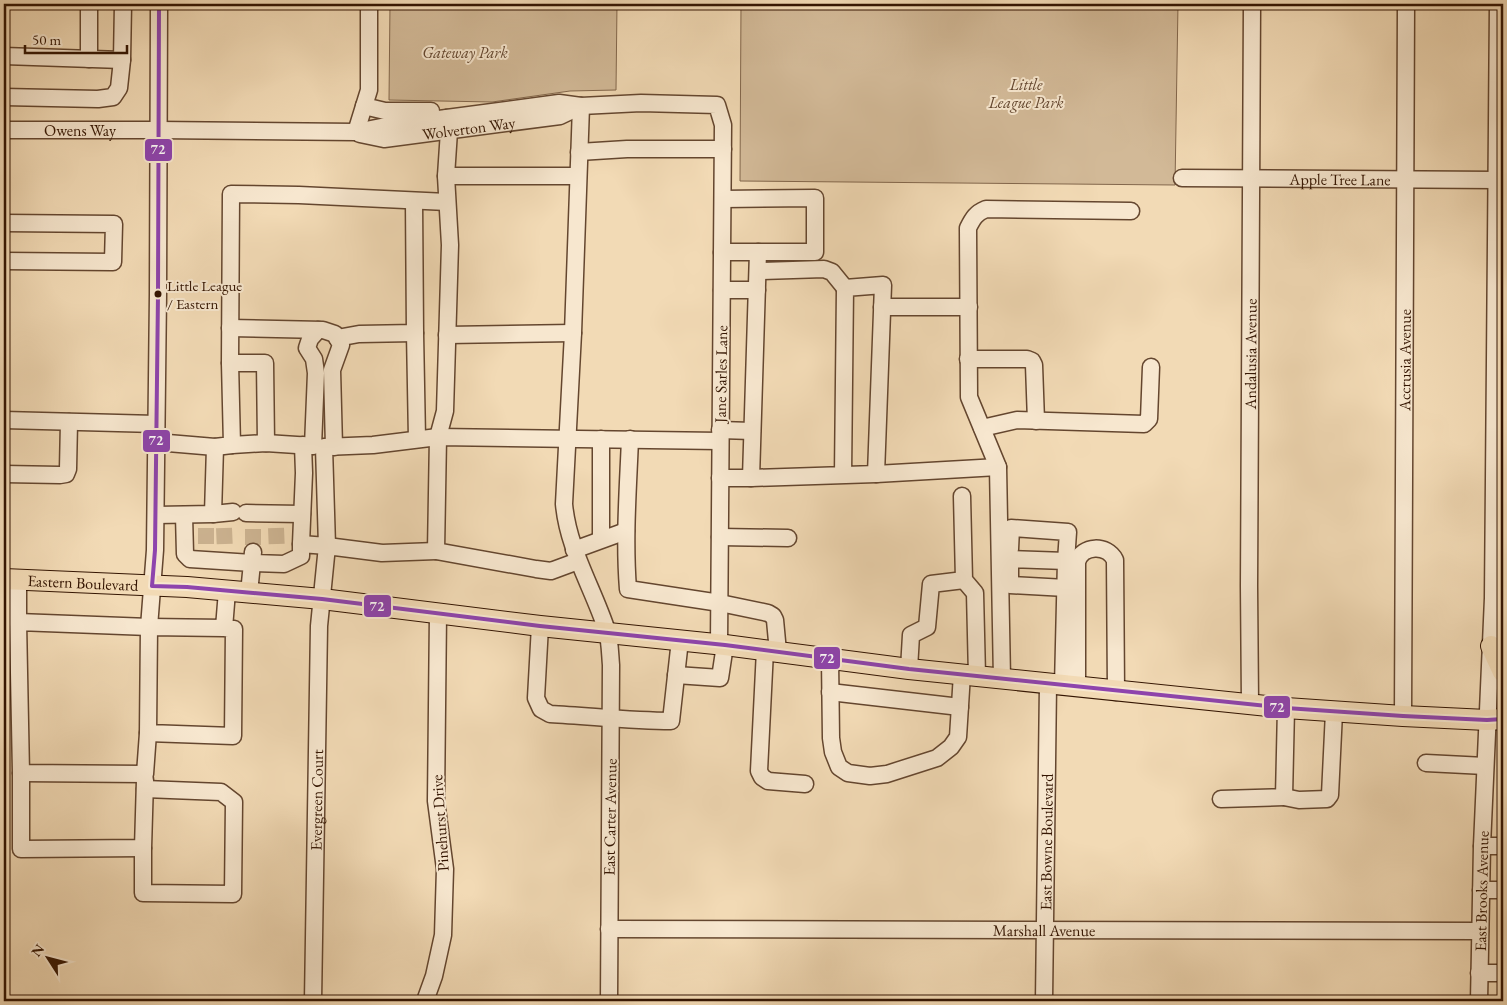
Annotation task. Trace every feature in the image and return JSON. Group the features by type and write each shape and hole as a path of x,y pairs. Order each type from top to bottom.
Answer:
{"main road":[{"name":"Eastern Boulevard","path":"11,579 152,586 322,599 1116,692 1334,712 1495,719"},
{"path":"1491,646 1503,672"}],"street":[{"path":"89,4 89,59"},
{"path":"4,97 98,99 113,97 119,88 122,60 123,4"},
{"path":"21,773 145,782 221,792 234,802 233,894 143,893 145,782 148,732 149,627 156,550 159,4"},
{"path":"356,132 369,90 369,4"},
{"name":"Andalusia Avenue","path":"1250,704 1252,4"},
{"name":"Accrusia Avenue","path":"1403,716 1406,4"},
{"name":"East Brooks Avenue","path":"1479,1001 1485,766 1495,719 1491,646 1498,598 1500,251 1496,180 1498,4"},
{"path":"4,56 122,60"},
{"name":"Wolverton Way","path":"157,130 356,132 384,140 491,112 559,103 581,106 641,104 717,105"},
{"name":"Jane Sarles Lane","path":"676,674 720,678 722,645 720,603 720,436 723,125 717,105"},
{"path":"364,106 385,111 491,112"},
{"name":"Wolverton Way","path":"448,124 560,116 581,106"},
{"name":"East Carter Avenue","path":"581,106 573,333 564,504 567,526 576,555 607,632 611,665 609,1001"},
{"path":"436,551 438,437 446,411 450,245 446,176 448,124"},
{"name":"Owens Way","path":"4,130 157,130"},
{"path":"579,152 627,149 723,149"},
{"path":"446,176 578,176"},
{"name":"Apple Tree Lane","path":"1182,178 1496,180"},
{"path":"232,445 230,363 231,194 299,195 447,202"},
{"path":"722,252 815,252 815,198 723,199"},
{"path":"414,201 417,439"},
{"path":"1007,679 998,467 969,397 968,228 978,213 986,210 1131,211"},
{"path":"4,223 114,224 113,262 4,262"},
{"path":"751,478 758,252"},
{"path":"758,271 824,269 832,272 845,288 843,475"},
{"path":"845,288 883,285 876,474"},
{"path":"722,290 757,290"},
{"path":"882,307 969,303"},
{"path":"184,515 184,554 190,559 206,555 277,558 284,564 301,556 304,473 319,446 332,370 341,345 335,334 323,330 230,328"},
{"path":"318,330 310,339 307,348 314,359 316,374 319,446"},
{"path":"447,335 573,333"},
{"path":"337,338 358,334 415,334"},
{"path":"968,359 1026,359 1032,362 1034,365 1036,421"},
{"path":"230,363 265,363 266,443"},
{"path":"982,428 1017,420 1144,424 1149,419 1151,367"},
{"path":"4,420 156,424"},
{"path":"4,474 60,476 66,474 68,469 69,422"},
{"path":"156,442 215,447 266,443 319,446 373,445 438,437 630,439 720,436 752,431"},
{"path":"601,439 601,539"},
{"path":"630,439 626,531 628,589 720,603 768,613 773,616 775,620 759,771 762,777 768,781 805,784"},
{"name":"Evergreen Court","path":"313,1001 319,626 326,546 325,475 319,446"},
{"path":"215,447 228,518"},
{"path":"720,478 876,474 998,467"},
{"path":"304,473 325,475"},
{"path":"830,659 831,738 833,752 839,766 848,773 870,776 887,774 937,758 951,748 958,737 960,707 969,675 975,594 964,580 962,496"},
{"path":"156,515 276,521 302,514"},
{"path":"1007,679 1011,528 1068,532 1063,686"},
{"path":"301,544 382,552 436,551 550,571 601,539 626,531"},
{"path":"720,537 788,538"},
{"path":"1063,686 1077,562 1083,552 1088,549 1105,550 1110,552 1115,560 1116,692"},
{"path":"250,593 253,557"},
{"path":"1010,559 1066,561"},
{"path":"11,579 18,622 22,849 143,848"},
{"path":"909,669 911,635 927,628 931,584 964,580"},
{"path":"1010,585 1066,588"},
{"path":"224,628 227,591"},
{"name":"Pinehurst Drive","path":"425,1001 434,976 443,935 445,869 436,801 438,613"},
{"path":"18,622 234,629 233,736 148,732"},
{"path":"540,626 536,698 541,709 550,714 611,717 640,721 671,721 680,640"},
{"name":"East Bowne Boulevard","path":"1044,1001 1044,930 1063,686"},
{"path":"830,692 960,707"},
{"path":"1284,797 1286,708"},
{"path":"1220,799 1284,797 1299,800 1327,799 1330,795 1334,712"},
{"path":"1426,763 1485,766"},
{"path":"1482,846 1503,846"},
{"path":"1481,890 1503,890"},
{"name":"Marshall Avenue","path":"609,929 1480,931"},
{"path":"1479,973 1503,973"}],"green space":[{"name":"Gateway Park","path":"390,4 617,4 616,90 570,91 492,102 389,100"},
{"name":"Little League Park","path":"741,4 1178,4 1175,185 740,181"}],"tunnel":[{"path":"206,528 206,551"},
{"path":"224,528 225,551"},
{"path":"276,528 277,552"},
{"path":"253,529 253,552"}],"transit line":[{"name":"72","path":"152,586 155,550 159,4"},
{"name":"72","path":"152,586 187,587 322,599 540,626 725,645 909,669 1286,708 1403,716 1503,719"}],"place":[{"name":"Little League / Eastern","path":"158,294"}]}
